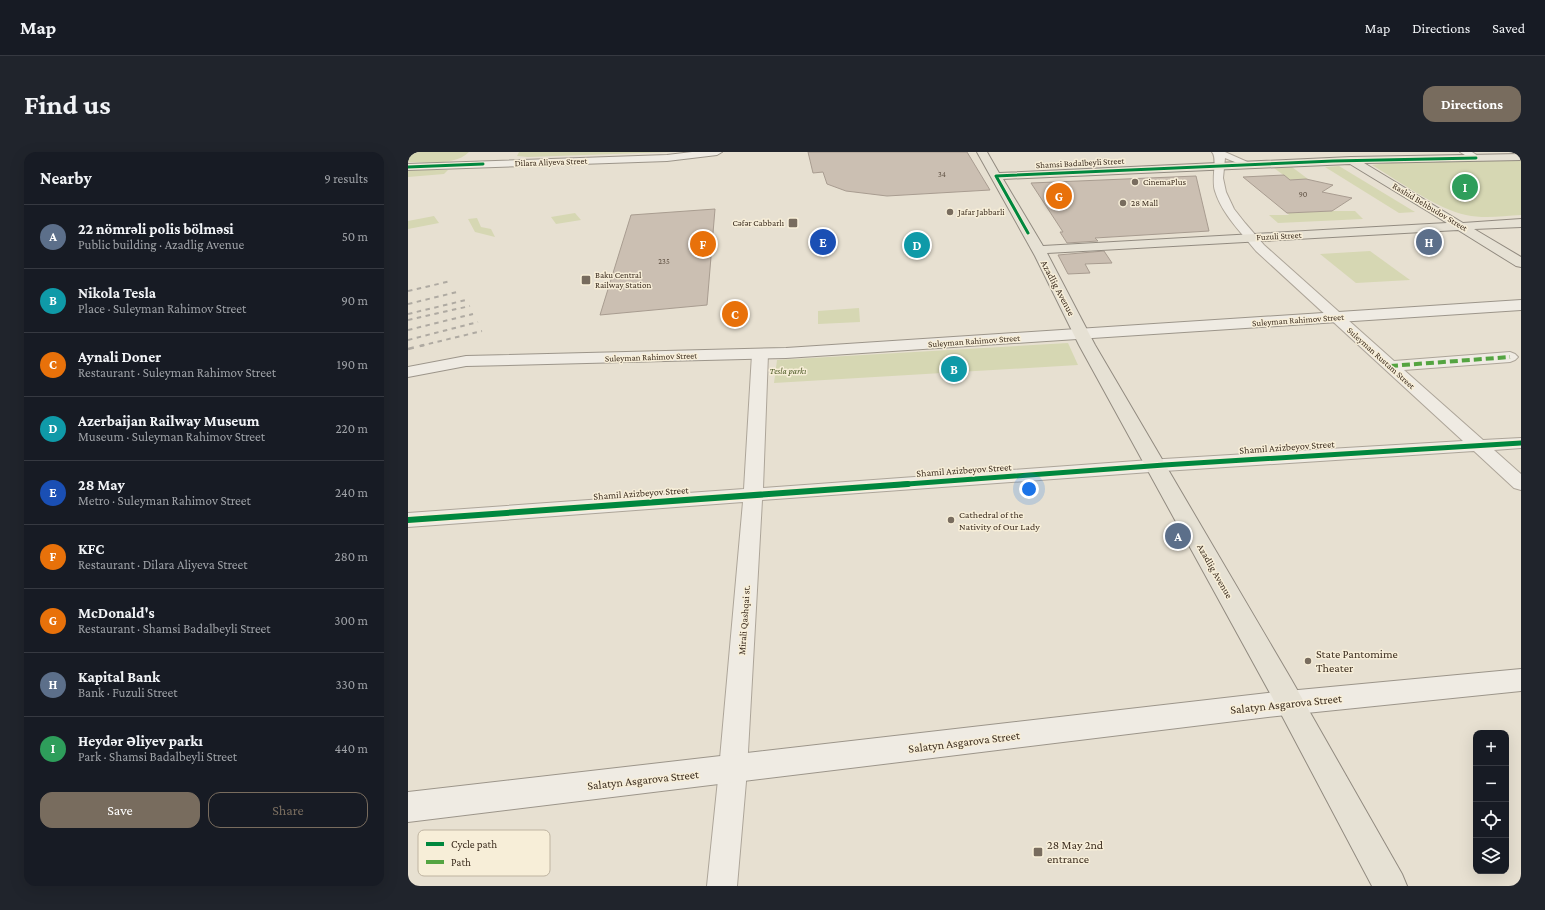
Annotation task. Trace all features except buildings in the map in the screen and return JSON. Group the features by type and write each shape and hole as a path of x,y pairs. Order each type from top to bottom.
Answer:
{"main road":[{"path":"483,164 483,160 490,152"},
{"name":"Dilara Aliyeva Street","path":"408,167 672,158 717,152"},
{"name":"Azadlig Avenue","path":"982,152 1038,250 1082,334 1155,466 1290,703 1390,886"},
{"name":"Rashid Behbudov Street","path":"1338,152 1521,263"},
{"name":"Shamsi Badalbeyli Street","path":"996,176 1352,160 1521,157"},
{"name":"Fuzuli Street","path":"1038,250 1521,223"},
{"name":"Suleyman Rahimov Street","path":"408,372 466,361 760,354 1521,305"},
{"name":"Salatyn Asgarova Street","path":"408,806 733,770 1290,703 1521,680"}],"street":[{"path":"1465,152 1476,158"},
{"path":"1218,153 1247,164"},
{"name":"Suleyman Rustam Street","path":"1218,153 1220,165 1217,179 1225,204 1251,238 1521,484"},
{"name":"Mirali Qashqai st.","path":"722,886 733,770 753,495 760,354"},
{"path":"1390,366 1510,357"},
{"name":"Shamil Azizbeyov Street","path":"408,520 1155,466 1521,443"}],"green space":[{"path":"408,152 469,152 456,159 432,163 408,162"},
{"path":"519,152 671,152 528,157 517,156"},
{"path":"1521,160 1521,215 1494,217 1466,215 1443,207 1418,194 1372,165 1387,163"},
{"path":"1339,166 1415,212 1399,213 1325,167"},
{"path":"1292,167 1308,179 1290,180 1274,168"},
{"path":"408,170 448,170 444,174 408,177"},
{"path":"1355,211 1363,219 1278,223 1269,215 1289,215 1287,213"},
{"path":"575,213 581,220 556,224 551,217"},
{"path":"434,216 439,223 408,229 408,221"},
{"path":"477,218 481,227 491,229 495,237 475,232 468,219"},
{"path":"1370,251 1410,280 1356,283 1320,254"},
{"path":"859,308 860,322 818,324 818,311"},
{"name":"Tesla parkı","path":"1068,343 1078,365 774,383 777,360"}],"railway":[{"path":"408,291 451,281"},
{"path":"408,304 457,292"},
{"path":"408,314 466,300"},
{"path":"408,320 470,306"},
{"path":"408,330 473,314"},
{"path":"408,340 478,322"},
{"path":"420,346 482,331"},
{"path":"420,346 424,345"},
{"path":"408,349 420,346"}],"marked path":[{"path":"1390,366 1510,357"}],"cycle path":[{"path":"1028,233 996,176 1333,161 1476,158"},
{"path":"408,167 483,164"},
{"path":"408,520 1164,465 1521,443"}],"place":[{"name":"CinemaPlus","path":"1135,182"},
{"name":"Heydər Əliyev parkı","path":"1465,187"},
{"name":"McDonald's","path":"1059,196"},
{"name":"28 Mall","path":"1123,203"},
{"name":"Jafar Jabbarli","path":"950,212"},
{"name":"Cəfər Cabbarlı","path":"793,223"},
{"name":"28 May","path":"823,242"},
{"name":"Kapital Bank","path":"1429,242"},
{"name":"KFC","path":"703,244"},
{"name":"Azerbaijan Railway Museum","path":"917,245"},
{"name":"Baku Central Railway Station","path":"586,280"},
{"name":"Aynali Doner","path":"735,314"},
{"name":"Nikola Tesla","path":"954,369"},
{"name":"Cathedral of the Nativity of Our Lady","path":"951,520"},
{"name":"22 nömrəli polis bölməsi","path":"1178,536"},
{"name":"State Pantomime Theater","path":"1308,661"},
{"name":"28 May 2nd entrance","path":"1038,852"}]}
